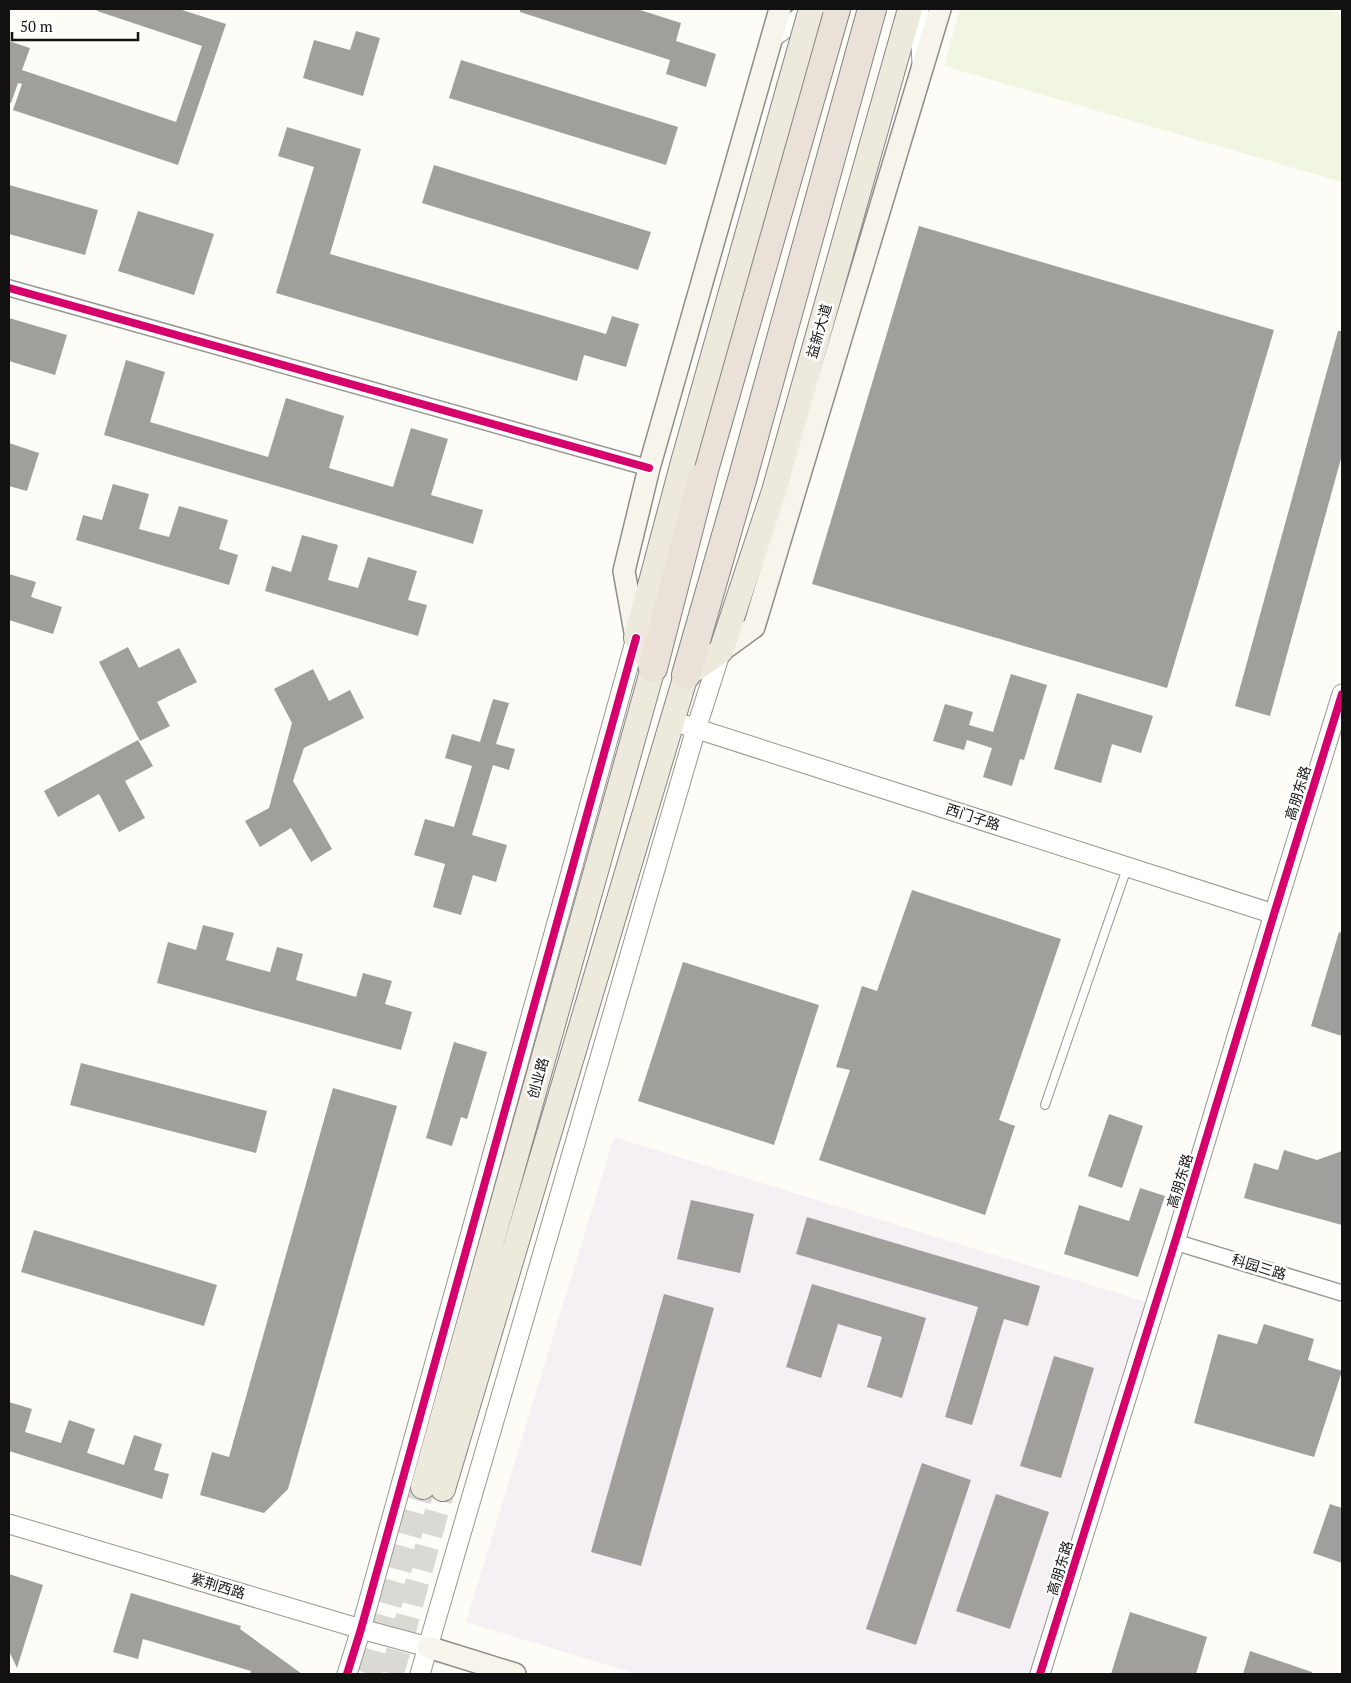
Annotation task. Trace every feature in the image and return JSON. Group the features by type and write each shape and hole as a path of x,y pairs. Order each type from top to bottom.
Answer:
{"highway":[{"path":"653,668 694,466 836,9"},
{"path":"686,675 872,9"}],"main road":[{"path":"653,668 636,638 624,571 649,468 780,9"},
{"path":"636,638 694,466 811,9"},
{"name":"益新大道","path":"720,651 774,491 911,9"},
{"path":"686,675 754,627 940,9"},
{"name":"创业路","path":"653,668 433,1488 686,675"},
{"path":"428,1647 515,1674"}],"street":[{"path":"771,39 811,9"},
{"path":"911,9 919,13 922,67"},
{"path":"9,288 649,468"},
{"path":"347,1674 636,638"},
{"path":"420,1674 720,651"},
{"name":"高朋东路","path":"1040,1674 1175,1242 1342,694"},
{"name":"西门子路","path":"673,720 1274,914"},
{"name":"科园三路","path":"1175,1242 1342,1293"},
{"name":"紫荆西路","path":"9,1524 428,1647"}],"lane":[{"path":"1045,1106 1128,866"}],"shaded area":[{"path":"614,1137 1146,1302 1031,1674 637,1674 466,1622"}],"green space":[{"path":"960,9 1325,9 1342,14 1342,182 944,66"}],"building":[{"path":"97,9 179,9 226,24 178,165 13,110 22,84 18,83 11,103 9,103 9,41 30,48 22,70 176,122 202,46 97,11"},
{"path":"520,9 637,9 681,23 676,41 716,54 706,87 666,74 670,60 520,12"},
{"path":"356,31 380,38 363,96 303,78 314,40 350,50"},
{"path":"461,60 678,127 666,165 449,98"},
{"path":"287,127 361,149 330,254 606,334 612,316 639,324 626,367 584,355 577,381 276,293 314,167 278,156"},
{"path":"434,165 651,232 638,270 422,203"},
{"path":"9,185 98,210 85,255 9,234"},
{"path":"138,211 214,234 194,295 118,271"},
{"path":"919,226 1274,330 1167,688 812,584"},
{"path":"9,318 67,335 55,375 9,361"},
{"path":"1338,331 1342,331 1342,455 1270,716 1235,706"},
{"path":"126,360 165,372 150,422 268,457 286,398 344,416 329,468 393,487 411,428 448,439 431,495 483,510 473,544 104,435"},
{"path":"9,443 39,453 27,491 9,486"},
{"path":"113,484 149,494 139,529 169,537 179,506 228,520 219,549 238,555 229,585 76,540 83,515 102,520"},
{"path":"302,535 338,545 328,580 358,588 368,557 417,571 408,600 427,605 418,636 265,591 272,566 291,572"},
{"path":"9,574 36,582 31,597 62,607 53,634 9,620"},
{"path":"128,647 139,668 179,648 197,682 157,702 170,726 140,741 99,662"},
{"path":"313,669 329,701 350,690 364,718 304,748 293,781 332,849 311,862 291,828 260,847 245,821 269,808 292,723 274,689"},
{"path":"1011,674 1047,685 1024,760 1020,759 1012,786 983,777 992,748 967,740 964,750 933,741 945,704 973,712 969,725 993,732"},
{"path":"1077,693 1153,716 1141,753 1112,744 1101,783 1054,769"},
{"path":"493,699 509,703 496,744 515,749 509,770 493,765 472,835 507,845 496,882 473,875 461,915 433,907 445,864 414,855 425,819 454,827 472,766 445,758 452,734 480,742"},
{"path":"138,740 153,766 125,781 145,818 119,832 99,794 58,817 44,791"},
{"path":"912,890 1061,939 999,1120 1015,1126 985,1215 819,1160 850,1070 836,1067 862,986 877,991"},
{"path":"203,925 234,933 226,960 270,972 277,947 303,954 296,980 356,997 363,973 392,981 385,1004 412,1012 401,1050 157,983 168,942 196,950"},
{"path":"1339,932 1342,933 1342,1036 1311,1026"},
{"path":"683,962 819,1005 774,1145 638,1101"},
{"path":"454,1042 487,1052 467,1119 461,1117 452,1146 426,1138"},
{"path":"81,1063 267,1111 256,1153 70,1105"},
{"path":"333,1088 397,1106 288,1489 264,1513 200,1495 212,1452 229,1457"},
{"path":"1109,1114 1143,1126 1122,1188 1088,1176"},
{"path":"1284,1150 1317,1160 1342,1151 1342,1225 1244,1198 1254,1163 1278,1170"},
{"path":"1140,1188 1165,1196 1138,1277 1064,1254 1079,1205 1129,1221"},
{"path":"691,1200 754,1214 740,1273 677,1259"},
{"path":"807,1217 1040,1286 1028,1326 1004,1319 972,1425 945,1417 978,1307 796,1254"},
{"path":"34,1230 217,1285 204,1326 21,1272"},
{"path":"812,1284 926,1318 902,1398 867,1387 882,1337 838,1324 821,1378 786,1367"},
{"path":"664,1294 714,1308 641,1566 591,1552"},
{"path":"1264,1324 1314,1339 1308,1360 1342,1371 1314,1457 1194,1423 1218,1334 1257,1344"},
{"path":"1054,1356 1094,1368 1061,1478 1020,1466"},
{"path":"9,1402 32,1409 25,1432 61,1443 69,1420 95,1429 87,1453 124,1465 134,1435 162,1444 154,1470 169,1474 162,1499 9,1451"},
{"path":"922,1463 971,1480 916,1645 866,1629"},
{"path":"996,1494 1049,1512 1010,1629 956,1611"},
{"path":"1330,1504 1342,1508 1342,1563 1313,1553"},
{"path":"9,1574 43,1585 17,1668 9,1651"},
{"path":"131,1593 241,1626 240,1629 302,1674 250,1674 251,1671 143,1639 138,1659 113,1652"},
{"path":"1130,1612 1207,1637 1196,1674 1111,1674"},
{"path":"1250,1651 1312,1672 1312,1674 1243,1674"}],"tunnel":[{"path":"370,1674 423,1487"},
{"path":"392,1674 443,1489"}],"cycle path":[{"path":"9,288 649,468"},
{"path":"347,1674 636,638"},
{"path":"1040,1674 1175,1242 1342,694"}]}
